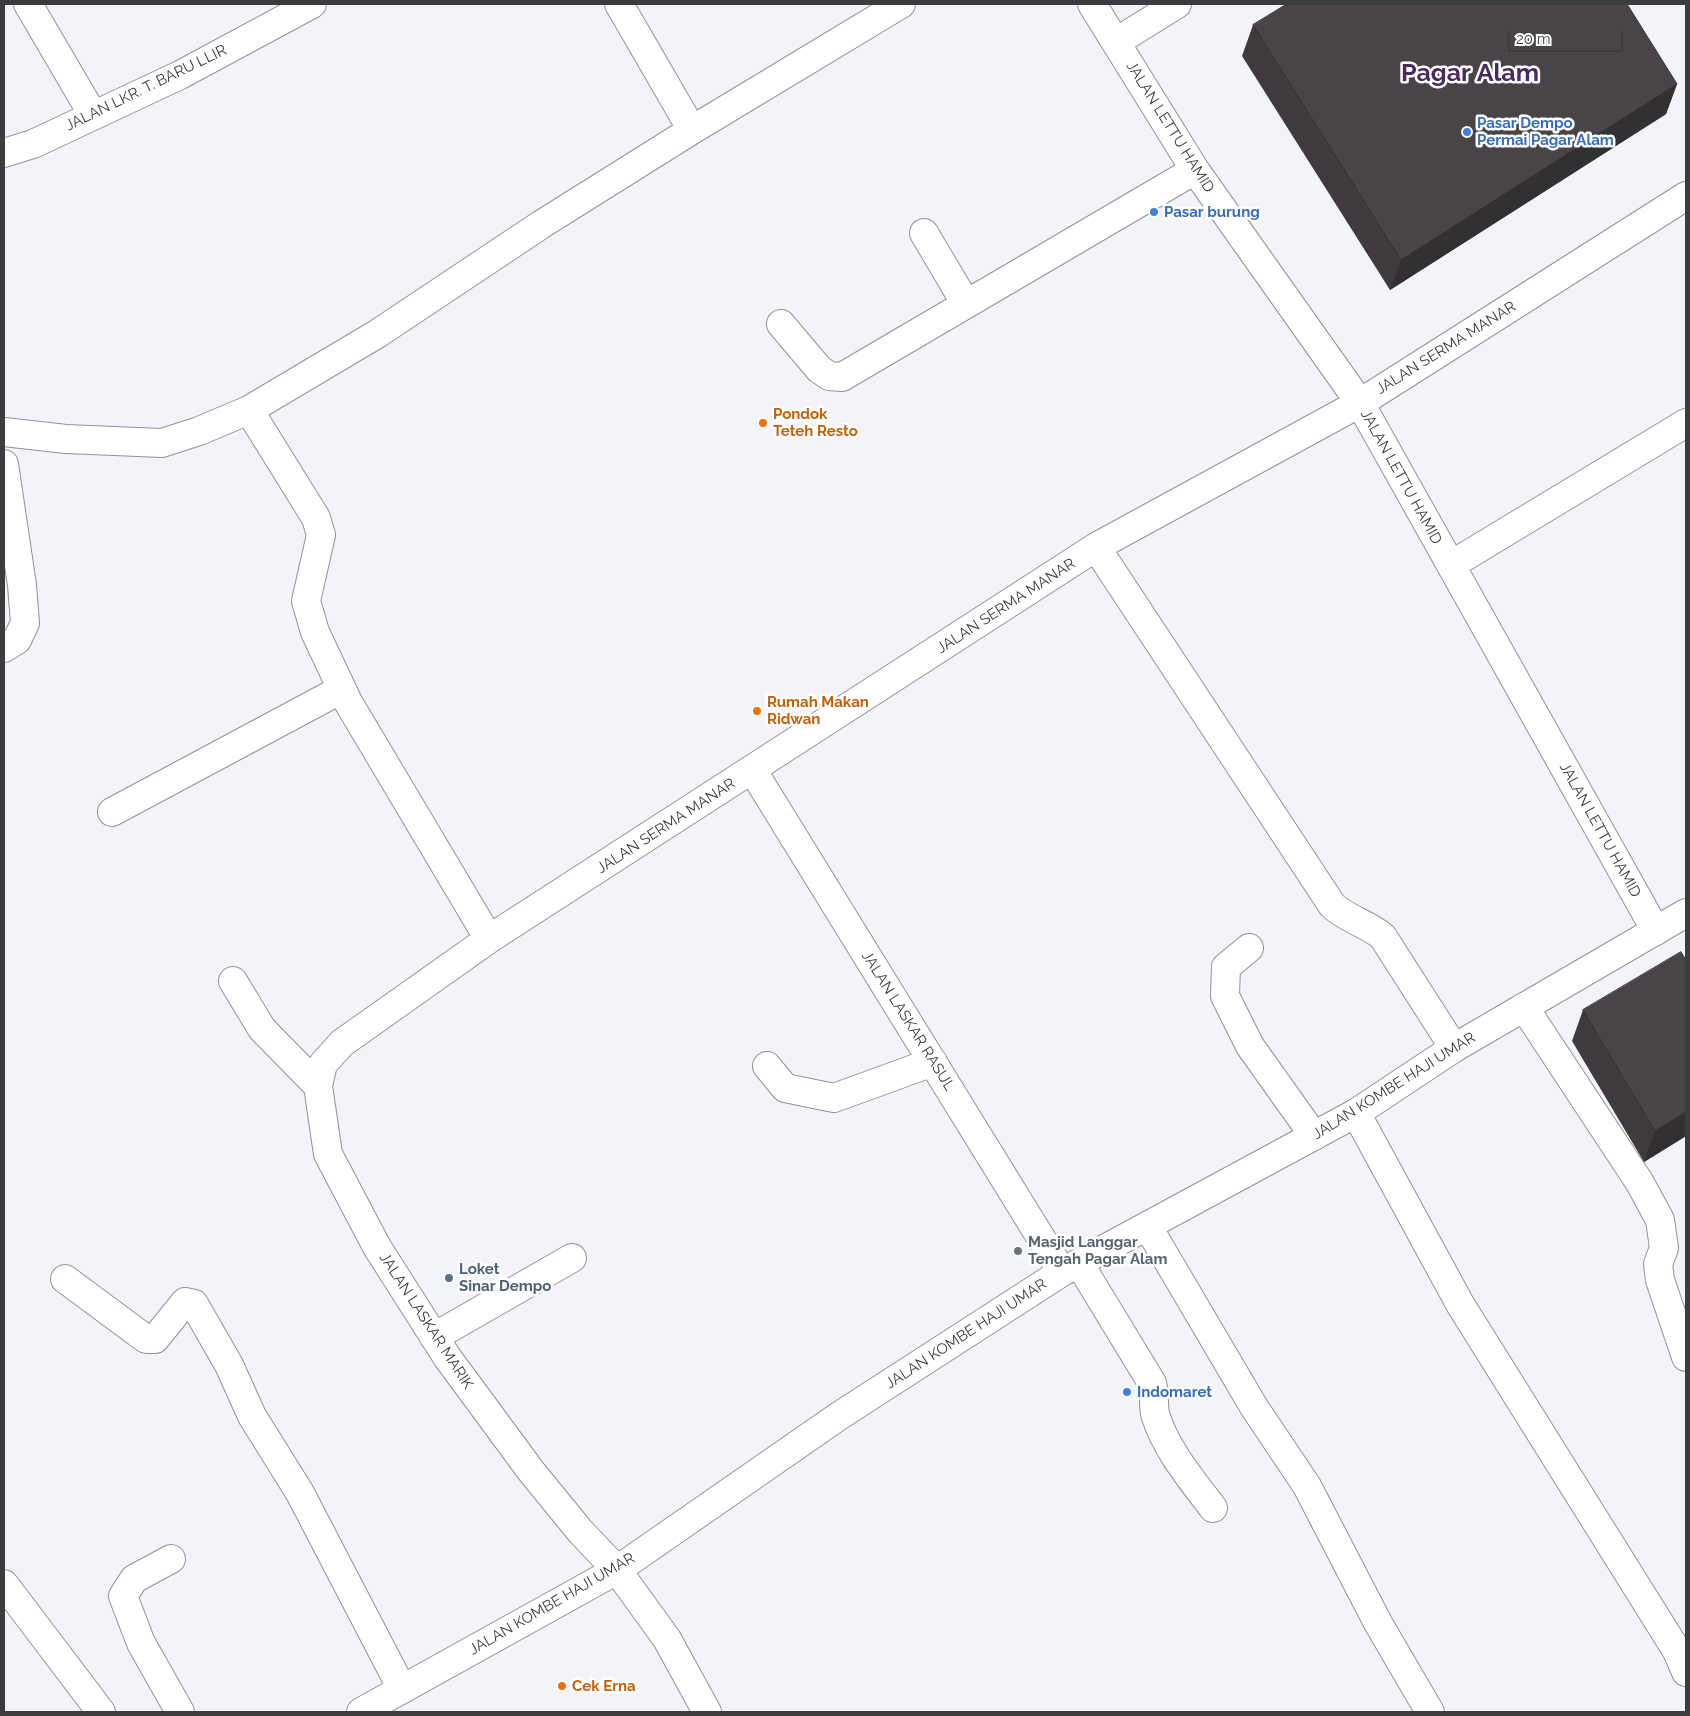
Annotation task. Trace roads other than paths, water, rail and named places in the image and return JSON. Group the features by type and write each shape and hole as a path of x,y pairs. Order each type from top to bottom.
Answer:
{"street":[{"path":"28,4 93,115"},
{"name":"JALAN LKR. T. BARU LLIR","path":"4,153 33,144 180,75 312,4"},
{"path":"619,4 692,130"},
{"path":"4,432 66,439 162,443 199,431 249,410 377,334 542,224 692,130 901,4"},
{"name":"JALAN LETTU HAMID","path":"1092,4 1195,170 1360,403 1656,931"},
{"path":"1116,42 1177,4"},
{"path":"781,324 818,369 829,376 842,377 1195,170"},
{"name":"JALAN SERMA MANAR","path":"342,1043 489,939 753,771 1096,547 1360,403 1686,196"},
{"path":"924,233 966,304"},
{"path":"249,410 316,518 321,535 306,601 316,632 342,689 489,939"},
{"path":"1451,565 1686,423"},
{"path":"4,464 22,585 25,623 16,640 4,648"},
{"path":"1096,547 1332,905 1337,910 1376,930 1383,937 1454,1048"},
{"path":"112,812 342,689"},
{"name":"JALAN LASKAR RASUL","path":"753,771 933,1062 1071,1268 1152,1383 1156,1396 1155,1415 1173,1454 1213,1508"},
{"name":"JALAN KOMBE HAJI UMAR","path":"361,1712 617,1570 839,1416 1071,1268 1356,1113 1454,1048 1686,913"},
{"path":"1249,948 1226,967 1225,996 1250,1046 1314,1136"},
{"path":"233,980 262,1029 318,1086"},
{"path":"1524,1007 1640,1183 1660,1220 1664,1248 1658,1264 1660,1280 1686,1357"},
{"name":"JALAN LASKAR MARIK","path":"342,1043 323,1064 318,1086 328,1154 377,1247 434,1337 531,1471 580,1531 617,1570 667,1639 707,1712"},
{"path":"767,1066 785,1088 834,1098 933,1062"},
{"path":"1356,1113 1460,1304 1677,1650 1686,1672"},
{"path":"1148,1227 1254,1407 1307,1486 1420,1709"},
{"path":"434,1337 572,1258"},
{"path":"65,1279 146,1339 155,1339 186,1302 194,1304 229,1365 252,1416 300,1493 402,1689"},
{"path":"171,1559 134,1579 123,1596 141,1642 180,1712"},
{"path":"4,1584 101,1712"}],"place":[{"name":"Pasar Dempo Permai Pagar Alam","path":"1467,132"},
{"name":"Pasar burung","path":"1154,212"},
{"name":"Pondok Teteh Resto","path":"763,423"},
{"name":"Rumah Makan Ridwan","path":"757,711"},
{"name":"Masjid Langgar Tengah Pagar Alam","path":"1018,1251"},
{"name":"Loket Sinar Dempo","path":"449,1278"},
{"name":"Indomaret","path":"1127,1392"},
{"name":"Cek Erna","path":"562,1686"}],"district":[{"name":"Pagar Alam","path":"1470,73"}]}
